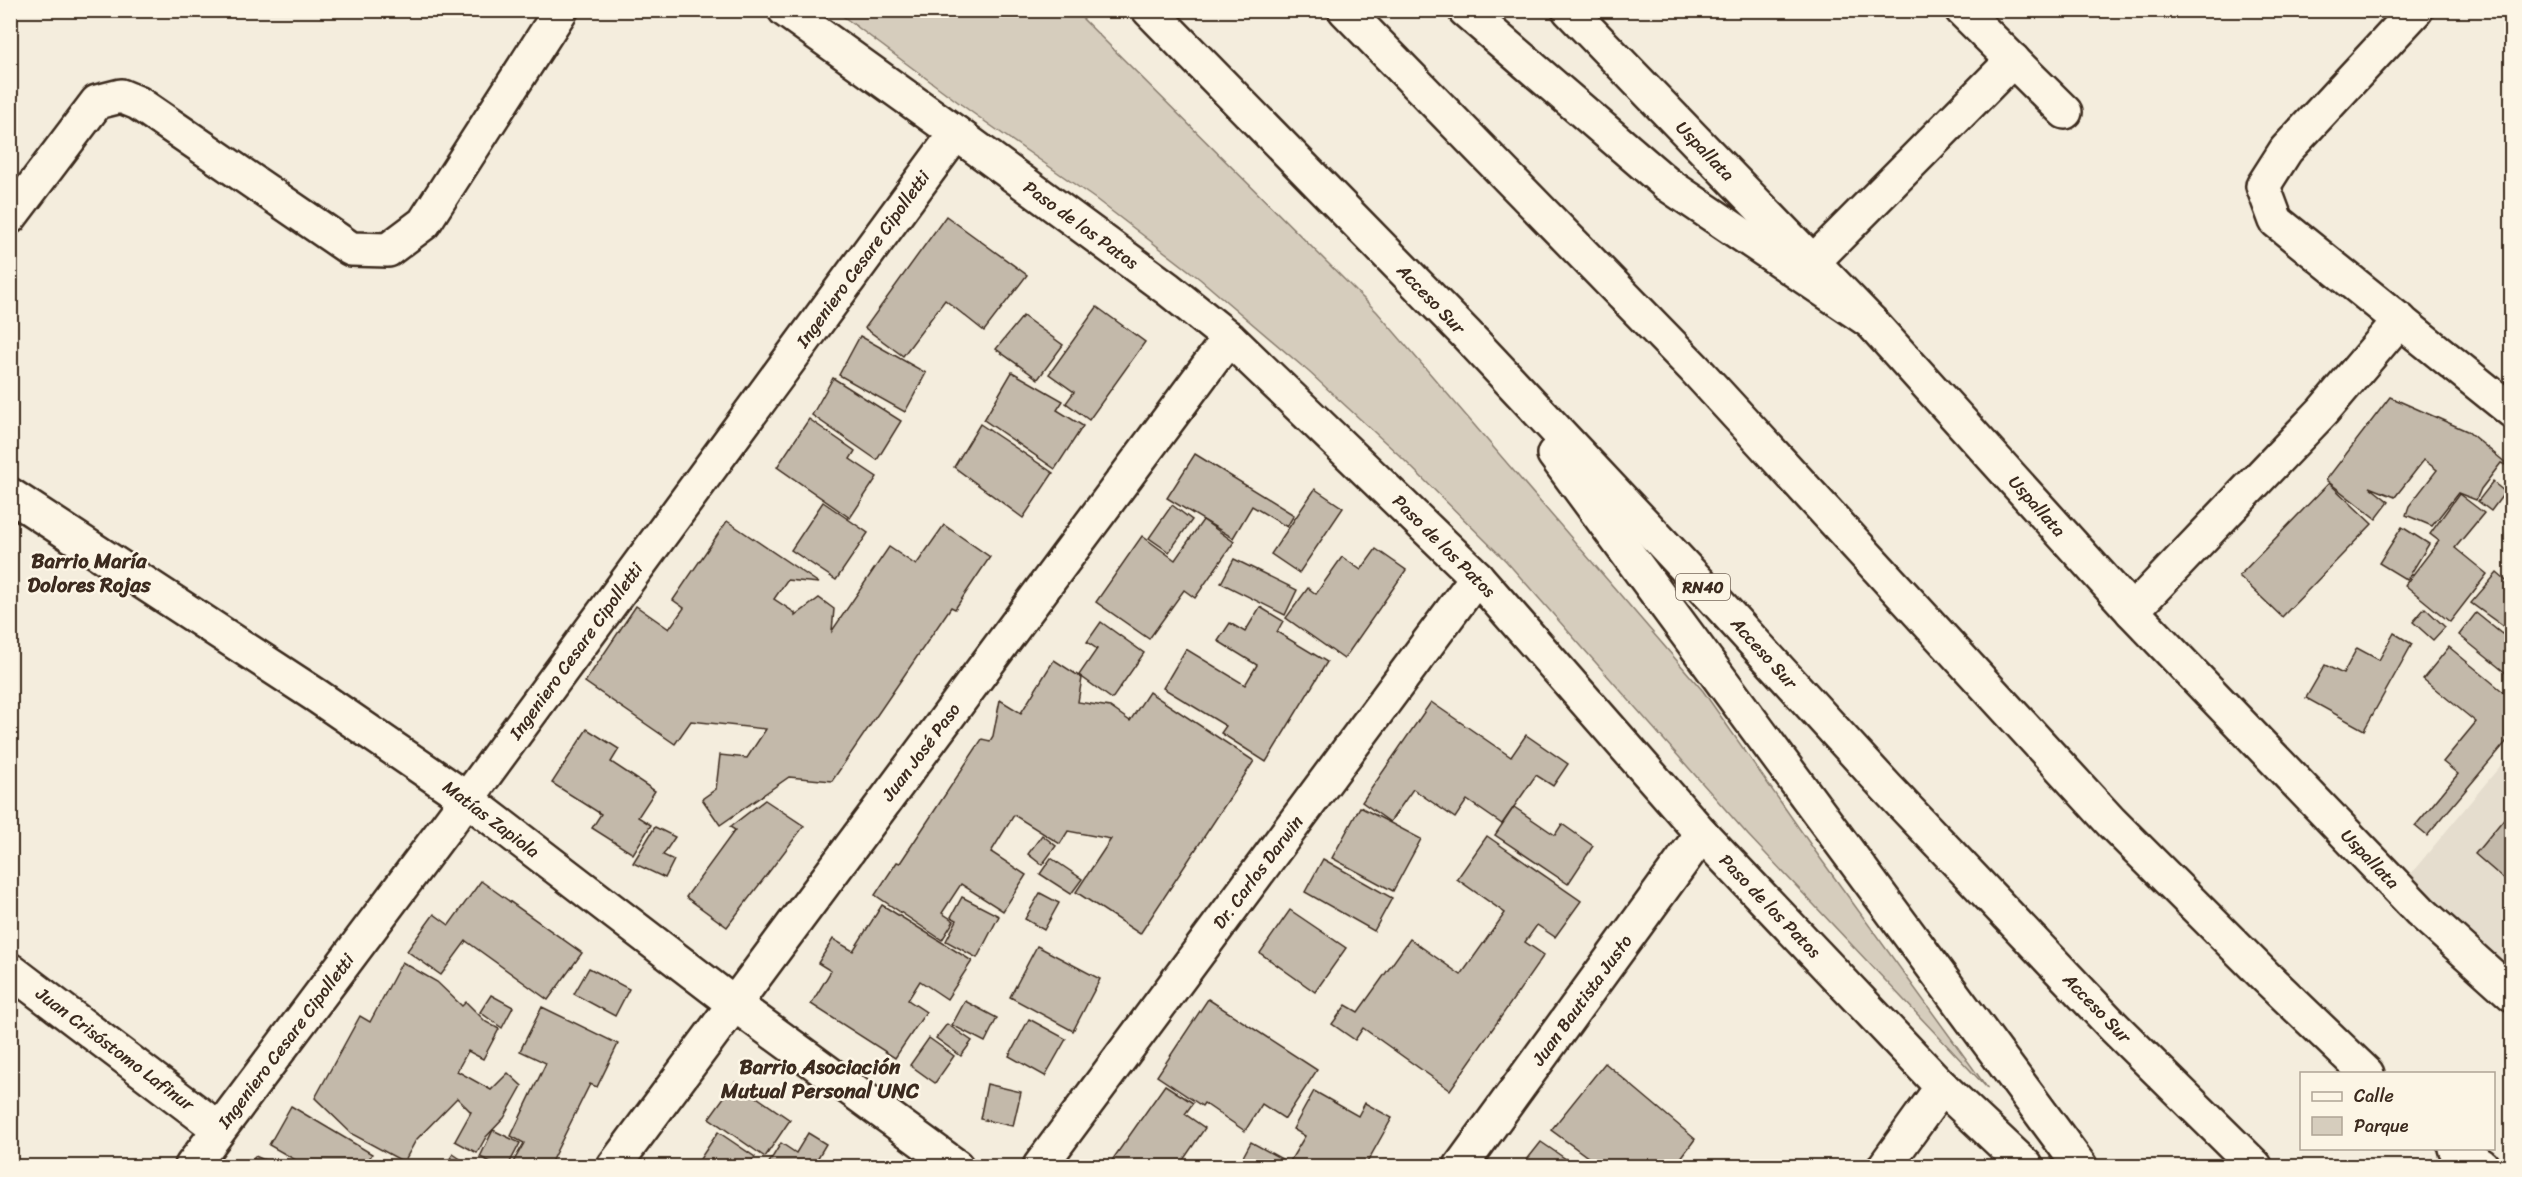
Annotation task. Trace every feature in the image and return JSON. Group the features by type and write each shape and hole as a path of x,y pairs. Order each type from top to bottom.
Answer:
{"main road":[{"path":"10,217 97,102 121,96 138,103 351,249 388,250 424,223 561,10"},
{"name":"Paso de los Patos","path":"785,10 1168,289 1229,338 1477,576 1702,834 1942,1087 2026,1167"},
{"name":"Acceso Sur","path":"1149,10 1466,334 1696,579 1887,788 2114,1028 2255,1167"},
{"path":"1345,10 1694,368 2111,822 2365,1072"},
{"path":"1465,10 1668,184 1871,322"},
{"name":"Uspallata","path":"1569,10 1871,322 2132,611 2420,911 2511,994"},
{"path":"1962,10 2065,112"},
{"path":"2416,10 2286,150 2263,186 2276,221 2511,411"},
{"path":"1813,262 2013,60"},
{"name":"Ingeniero Cesare Cipolletti","path":"192,1167 467,799 956,133"},
{"path":"2132,611 2323,411 2400,320"},
{"path":"1466,334 2080,1167"},
{"name":"Juan José Paso","path":"614,1167 1229,338"},
{"name":"Matías Zapiola","path":"10,495 317,696 467,799 734,1004 956,1167"},
{"name":"Dr. Carlos Darwin","path":"1040,1167 1477,576"},
{"name":"Juan Bautista Justo","path":"1461,1167 1702,834"},
{"name":"Juan Crisóstomo Lafinur","path":"10,970 219,1129"},
{"path":"1885,1167 1942,1087"},
{"path":"2447,1150 2465,1167"},
{"path":"2456,1150 2482,1167"}],"shaded area":[{"path":"2511,753 2511,973 2404,882"}],"green space":[{"path":"836,11 1075,11 1377,312 1703,691 1815,851 1988,1089 1748,835 1506,561 1399,455 1309,372 1200,279 1097,200 970,111"}],"building":[{"path":"946,216 1027,275 984,331 945,300 903,356 865,328"},
{"path":"1097,307 1145,342 1089,420 1066,403 1074,392 1049,374"},
{"path":"1023,316 1063,345 1038,379 996,349"},
{"path":"860,336 926,373 905,412 839,375"},
{"path":"1012,372 1063,401 1057,410 1083,426 1055,469 984,420"},
{"path":"833,378 901,421 877,460 812,415"},
{"path":"2390,397 2467,431 2512,468 2501,463 2481,489 2476,500 2458,493 2432,526 2406,515 2409,506 2437,470 2424,460 2395,497 2370,487 2389,502 2376,519 2326,480"},
{"path":"809,419 855,451 850,459 877,477 850,518 777,467"},
{"path":"980,424 1053,473 1023,518 954,467"},
{"path":"1195,454 1294,515 1287,527 1252,506 1233,538 1167,498"},
{"path":"2493,482 2505,492 2491,511 2478,501"},
{"path":"2329,483 2372,524 2282,617 2239,576"},
{"path":"1315,489 1343,508 1299,573 1271,554"},
{"path":"2459,494 2484,513 2455,548 2487,574 2450,622 2405,585 2439,541 2430,534"},
{"path":"823,502 868,533 836,580 791,550"},
{"path":"1172,505 1192,520 1169,552 1149,538"},
{"path":"1203,520 1234,542 1195,598 1184,590 1149,639 1096,602 1142,536 1175,560"},
{"path":"727,521 819,583 787,580 774,599 795,613 795,616 819,598 834,609 832,631 889,547 916,565 944,525 990,557 955,609 951,607 832,781 789,777 720,825 702,799 716,789 720,755 747,758 766,729 691,721 675,744 585,682 636,606 669,629 684,608 673,600"},
{"path":"2402,527 2429,544 2407,580 2379,563"},
{"path":"1376,549 1406,570 1344,659 1286,618 1308,588 1316,594 1342,557 1361,570"},
{"path":"1234,559 1297,590 1285,615 1221,583"},
{"path":"2497,573 2512,586 2512,618 2504,627 2471,603"},
{"path":"1260,607 1283,621 1277,632 1327,662 1266,762 1221,733 1226,726 1163,688 1186,649 1245,685 1257,665 1218,641 1230,623 1245,632"},
{"path":"2425,608 2445,627 2433,640 2413,622"},
{"path":"2476,613 2502,634 2512,623 2512,678 2459,635"},
{"path":"1101,622 1144,653 1112,699 1079,675 1097,649 1087,642"},
{"path":"2394,633 2412,644 2364,730 2306,698 2325,665 2343,674 2357,648 2379,660"},
{"path":"2449,647 2512,699 2512,735 2427,836 2415,826 2458,774 2443,762 2476,722 2423,679"},
{"path":"1054,660 1082,678 1078,702 1110,707 1130,721 1149,692 1254,761 1140,934 1076,892 1111,839 1068,831 1060,844 1014,815 991,852 1026,875 1003,911 961,884 942,913 954,921 942,940 875,895 897,862 900,863 982,739 990,741 1000,700 1021,713"},
{"path":"1431,702 1511,757 1526,735 1568,764 1553,786 1536,775 1502,824 1467,800 1455,818 1413,789 1390,822 1362,802"},
{"path":"587,729 619,749 611,762 655,791 638,817 651,825 633,854 592,828 601,814 552,783"},
{"path":"765,800 804,826 727,927 686,897 735,830 730,827"},
{"path":"1360,807 1421,839 1393,891 1332,858"},
{"path":"1514,807 1555,835 1562,824 1593,846 1568,884 1495,835"},
{"path":"2512,809 2512,886 2475,854"},
{"path":"655,827 675,837 663,855 674,860 665,878 633,863"},
{"path":"1042,835 1056,846 1042,865 1028,854"},
{"path":"1487,836 1581,901 1555,937 1537,925 1525,942 1544,955 1450,1090 1363,1028 1355,1040 1332,1024 1346,1005 1358,1012 1410,939 1461,975 1505,913 1457,879"},
{"path":"1051,858 1082,879 1071,894 1040,874"},
{"path":"1323,859 1392,898 1374,931 1305,892"},
{"path":"481,881 582,953 548,1000 466,941 441,975 407,951 434,914 449,925"},
{"path":"1040,893 1059,903 1044,930 1025,919"},
{"path":"962,897 999,916 977,958 946,941 957,920 951,917"},
{"path":"882,905 972,961 947,999 920,981 908,1000 926,1012 895,1058 811,1004 831,971 818,963 833,939 853,951"},
{"path":"1290,910 1346,948 1315,992 1260,953"},
{"path":"1037,946 1100,979 1073,1031 1010,997"},
{"path":"402,962 437,982 462,1006 466,1002 486,1022 499,1029 483,1059 468,1051 457,1071 491,1090 508,1073 522,1086 504,1118 486,1137 477,1153 455,1141 471,1112 457,1098 416,1140 404,1162 352,1134 315,1098 360,1016 370,1022"},
{"path":"589,968 629,989 615,1016 574,994"},
{"path":"491,995 513,1007 502,1028 480,1012"},
{"path":"1208,999 1317,1070 1285,1119 1262,1104 1245,1131 1204,1103 1202,1106 1157,1076"},
{"path":"965,1001 997,1018 985,1042 952,1025"},
{"path":"542,1007 618,1044 597,1087 590,1084 549,1166 511,1166 524,1143 511,1136 546,1063 520,1051"},
{"path":"1029,1019 1066,1039 1045,1076 1009,1056"},
{"path":"947,1024 972,1041 961,1056 936,1038"},
{"path":"929,1038 954,1056 935,1083 910,1065"},
{"path":"1605,1063 1695,1139 1675,1166 1600,1166 1551,1130"},
{"path":"735,1082 790,1120 765,1157 709,1118"},
{"path":"987,1084 1021,1092 1013,1126 980,1119"},
{"path":"1165,1085 1193,1103 1185,1114 1205,1128 1179,1166 1108,1166"},
{"path":"1314,1091 1358,1116 1365,1103 1392,1118 1365,1166 1238,1166 1251,1142 1289,1163 1305,1136 1293,1129"},
{"path":"291,1106 372,1154 365,1166 306,1166 269,1145"},
{"path":"493,1130 520,1143 508,1166 499,1166 480,1157"},
{"path":"718,1132 755,1157 748,1166 705,1166 698,1162"},
{"path":"808,1133 826,1144 813,1166 767,1166 781,1143 796,1153"},
{"path":"1541,1142 1576,1166 1522,1166"},
{"path":"453,1154 471,1166 445,1166"},
{"path":"255,1156 279,1166 250,1166"}],"district":[{"name":"Barrio María Dolores Rojas","path":"89,573"},
{"name":"Barrio Asociación Mutual Personal UNC","path":"820,1079"}]}
